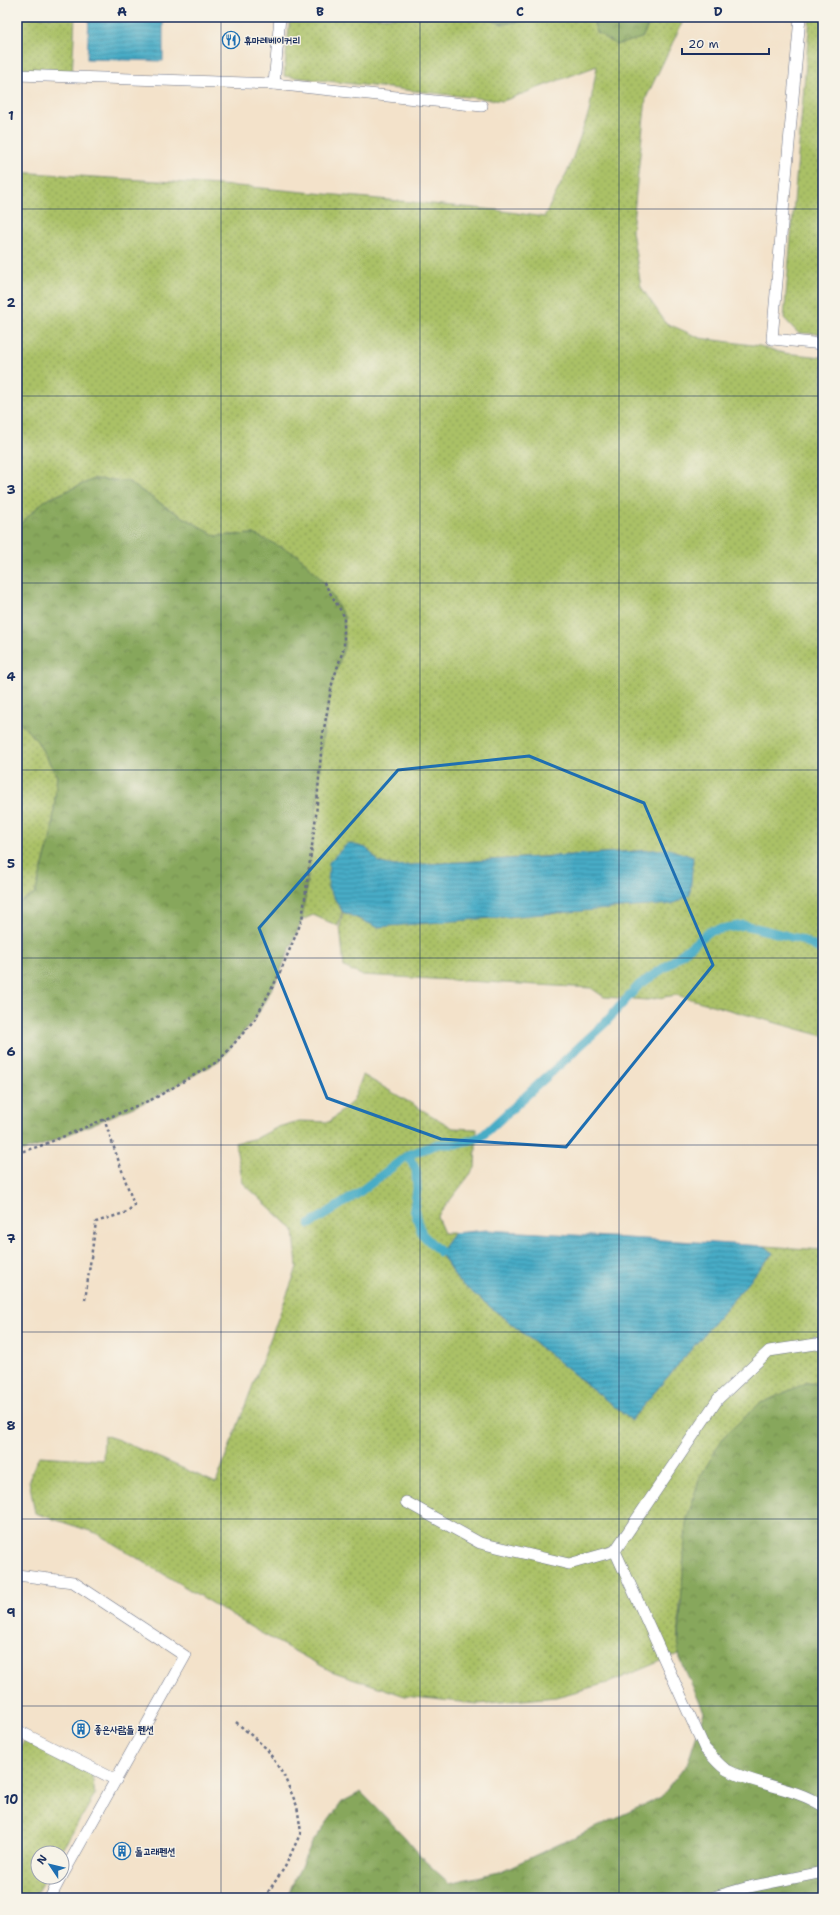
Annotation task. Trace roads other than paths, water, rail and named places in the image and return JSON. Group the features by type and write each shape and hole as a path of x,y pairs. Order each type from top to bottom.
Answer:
{"lane":[{"path":"274,84 280,17"},
{"path":"800,17 772,339 823,344"},
{"path":"17,75 274,84 482,106"},
{"path":"406,1502 480,1543 569,1564 615,1551 718,1398 768,1351 816,1344 823,1346"},
{"path":"615,1551 705,1748 726,1770 762,1784 789,1791 815,1801 823,1806"},
{"path":"17,1575 73,1582 186,1656 70,1862"},
{"path":"17,1730 116,1780"},
{"path":"710,1898 749,1887 823,1872"},
{"path":"50,1898 57,1885"}],"water":[{"path":"89,17 163,17 163,61 87,59"},
{"path":"348,843 366,848 380,863 395,866 669,849 693,857 690,895 672,904 377,927 343,912 328,888 329,862"},
{"path":"487,1230 765,1246 773,1253 631,1420 458,1281 440,1252 454,1233"}],"waterway":[{"path":"310,1224 357,1194 408,1155 438,1144 459,1144 481,1137 605,1023 639,985 668,965 710,931 744,925 800,939 823,951"},
{"path":"408,1155 416,1170 417,1189 414,1209 422,1234 440,1252"}],"place":[{"name":"휴마레베이커리","path":"231,40"},
{"name":"좋은사람들 펜션","path":"81,1729"},
{"name":"돌고래펜션","path":"122,1851"}]}
